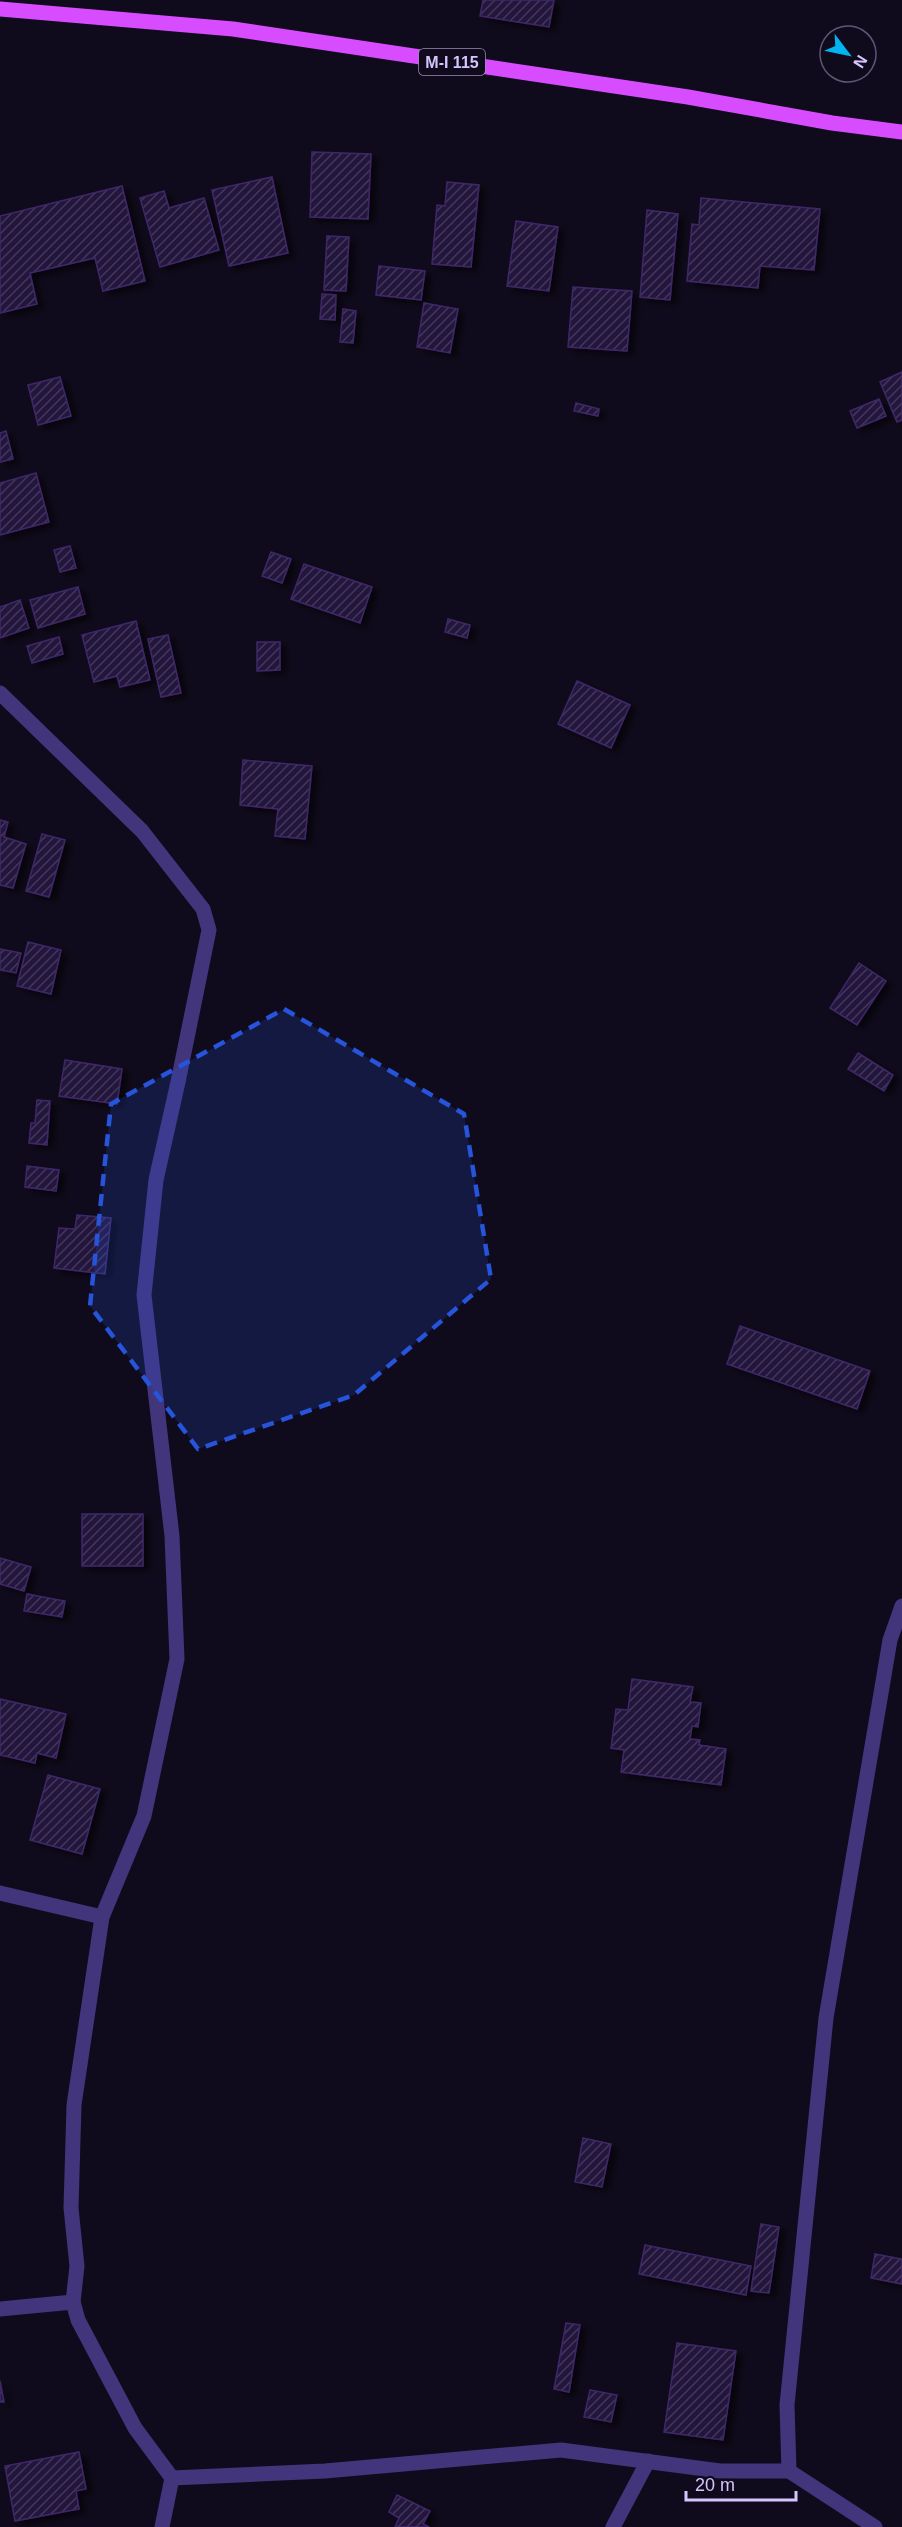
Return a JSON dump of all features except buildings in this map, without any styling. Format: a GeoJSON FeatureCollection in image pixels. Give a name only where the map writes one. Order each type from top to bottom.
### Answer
{"type":"FeatureCollection","features":[{"type":"Feature","properties":{"kind":"main road","name":"M-I 115"},"geometry":{"type":"LineString","coordinates":[[0,9],[233,29],[688,97],[832,123],[902,132]]}},
{"type":"Feature","properties":{"kind":"street"},"geometry":{"type":"LineString","coordinates":[[0,693],[142,831],[203,909],[208,930],[156,1180],[144,1295],[172,1536],[177,1659],[144,1816],[102,1917],[74,2105],[71,2208],[77,2266],[74,2302],[86,2337],[135,2428],[172,2478],[162,2527]]}},
{"type":"Feature","properties":{"kind":"street"},"geometry":{"type":"LineString","coordinates":[[789,2471],[787,2405],[826,2018],[890,1640],[902,1606]]}},
{"type":"Feature","properties":{"kind":"street"},"geometry":{"type":"LineString","coordinates":[[0,1893],[102,1917]]}},
{"type":"Feature","properties":{"kind":"street"},"geometry":{"type":"LineString","coordinates":[[0,2309],[74,2302]]}},
{"type":"Feature","properties":{"kind":"street"},"geometry":{"type":"LineString","coordinates":[[172,2478],[325,2470],[561,2450],[720,2471],[789,2471],[875,2527]]}},
{"type":"Feature","properties":{"kind":"street"},"geometry":{"type":"LineString","coordinates":[[613,2527],[648,2462]]}},
{"type":"Feature","properties":{"kind":"highlighted area"},"geometry":{"type":"Polygon","coordinates":[[[284,1009],[464,1114],[491,1279],[354,1395],[198,1449],[90,1306],[111,1104],[284,1009]]]}}]}
